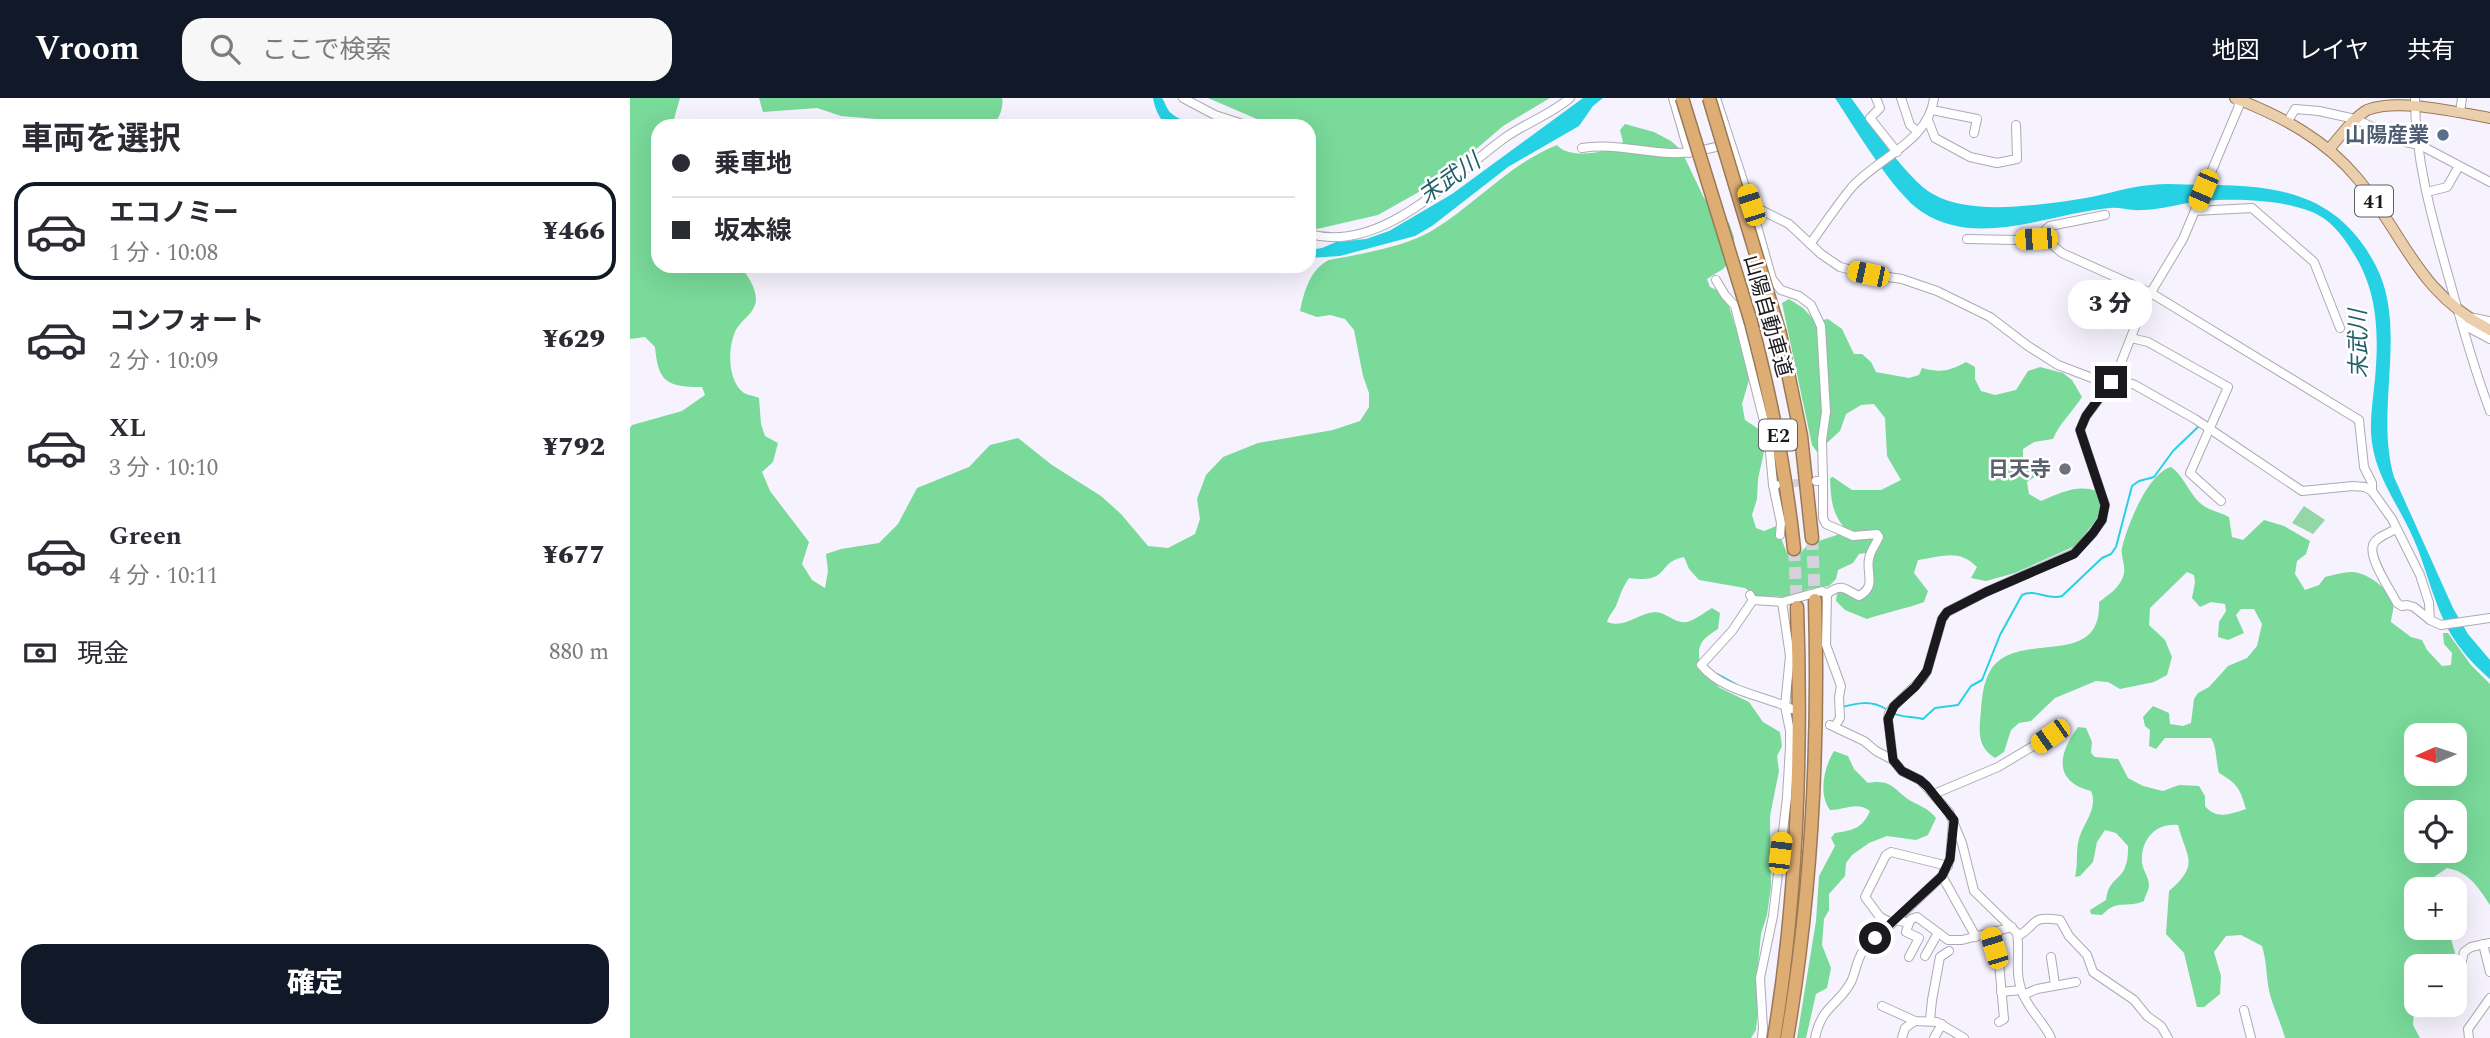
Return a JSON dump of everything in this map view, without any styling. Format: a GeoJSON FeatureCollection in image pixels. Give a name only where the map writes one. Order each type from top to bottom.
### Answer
{"type":"FeatureCollection","features":[{"type":"Feature","properties":{"kind":"highway","name":"山陽自動車道"},"geometry":{"type":"LineString","coordinates":[[1682,98],[1769,389],[1782,451],[1794,549]]}},
{"type":"Feature","properties":{"kind":"highway","name":"山陽自動車道"},"geometry":{"type":"LineString","coordinates":[[1709,98],[1780,334],[1801,436],[1812,538]]}},
{"type":"Feature","properties":{"kind":"highway"},"geometry":{"type":"LineString","coordinates":[[1787,1038],[1811,845],[1821,597]]}},
{"type":"Feature","properties":{"kind":"highway"},"geometry":{"type":"LineString","coordinates":[[1773,1038],[1792,907],[1798,805],[1797,607]]}},
{"type":"Feature","properties":{"kind":"main road","name":"41"},"geometry":{"type":"LineString","coordinates":[[2237,98],[2288,121],[2329,149],[2371,196],[2420,272],[2462,317],[2490,330]]}},
{"type":"Feature","properties":{"kind":"main road"},"geometry":{"type":"LineString","coordinates":[[2329,149],[2355,119],[2365,111],[2386,103],[2415,101],[2490,118]]}},
{"type":"Feature","properties":{"kind":"street"},"geometry":{"type":"LineString","coordinates":[[1183,98],[1227,119]]}},
{"type":"Feature","properties":{"kind":"street"},"geometry":{"type":"LineString","coordinates":[[1316,236],[1355,235],[1392,220],[1448,185],[1485,152],[1514,131],[1547,114],[1570,98]]}},
{"type":"Feature","properties":{"kind":"street"},"geometry":{"type":"LineString","coordinates":[[1673,98],[1689,153]]}},
{"type":"Feature","properties":{"kind":"street"},"geometry":{"type":"LineString","coordinates":[[1716,98],[1772,279],[1781,290],[1799,296],[1811,305],[1821,326],[1826,402],[1819,481],[1823,518],[1826,524],[1853,536],[1873,534],[1879,537],[1869,558],[1871,580],[1864,594],[1859,596],[1841,587],[1821,597]]}},
{"type":"Feature","properties":{"kind":"street"},"geometry":{"type":"LineString","coordinates":[[1876,98],[1880,108],[1870,118],[1896,153]]}},
{"type":"Feature","properties":{"kind":"street"},"geometry":{"type":"LineString","coordinates":[[1901,98],[1910,125],[1917,131]]}},
{"type":"Feature","properties":{"kind":"street"},"geometry":{"type":"LineString","coordinates":[[1811,244],[1851,188],[1896,153],[1928,120],[1933,110],[1934,98]]}},
{"type":"Feature","properties":{"kind":"street"},"geometry":{"type":"LineString","coordinates":[[1893,760],[1888,719],[1890,710],[1915,687],[1927,671],[1942,619],[1947,612],[2074,554],[2102,520],[2105,505],[2080,430],[2086,416],[2111,381],[2151,293],[2183,239],[2239,106],[2237,98]]}},
{"type":"Feature","properties":{"kind":"street"},"geometry":{"type":"LineString","coordinates":[[2460,113],[2462,98]]}},
{"type":"Feature","properties":{"kind":"street"},"geometry":{"type":"LineString","coordinates":[[2415,101],[2414,124],[2427,192],[2490,411]]}},
{"type":"Feature","properties":{"kind":"street"},"geometry":{"type":"LineString","coordinates":[[2288,121],[2295,109],[2355,119],[2405,142],[2417,144],[2490,182]]}},
{"type":"Feature","properties":{"kind":"street"},"geometry":{"type":"LineString","coordinates":[[1933,110],[1976,119],[1973,134]]}},
{"type":"Feature","properties":{"kind":"street"},"geometry":{"type":"LineString","coordinates":[[1928,120],[1938,141],[1970,157],[1997,163],[2017,159],[2016,125]]}},
{"type":"Feature","properties":{"kind":"street"},"geometry":{"type":"LineString","coordinates":[[1582,148],[1599,146],[1689,153],[1731,143]]}},
{"type":"Feature","properties":{"kind":"street"},"geometry":{"type":"LineString","coordinates":[[2427,192],[2446,187],[2459,166]]}},
{"type":"Feature","properties":{"kind":"street"},"geometry":{"type":"LineString","coordinates":[[1751,205],[1789,224],[1821,254],[1840,267],[1902,279],[1943,294],[1990,317],[2058,365],[2111,381],[2135,384],[2302,491],[2372,487]]}},
{"type":"Feature","properties":{"kind":"street"},"geometry":{"type":"LineString","coordinates":[[2196,209],[2252,208],[2314,262],[2340,328]]}},
{"type":"Feature","properties":{"kind":"street"},"geometry":{"type":"LineString","coordinates":[[2044,238],[2046,229],[2050,226],[2105,215]]}},
{"type":"Feature","properties":{"kind":"street"},"geometry":{"type":"LineString","coordinates":[[1967,239],[2044,238],[2062,253],[2151,293],[2359,420],[2364,467],[2372,487],[2420,575],[2429,603],[2430,620]]}},
{"type":"Feature","properties":{"kind":"street"},"geometry":{"type":"LineString","coordinates":[[1716,280],[1735,306],[1769,441],[1781,523],[1780,535]]}},
{"type":"Feature","properties":{"kind":"street"},"geometry":{"type":"LineString","coordinates":[[2462,317],[2490,321]]}},
{"type":"Feature","properties":{"kind":"street"},"geometry":{"type":"LineString","coordinates":[[2462,317],[2490,339]]}},
{"type":"Feature","properties":{"kind":"street"},"geometry":{"type":"LineString","coordinates":[[2132,338],[2148,342],[2228,387],[2190,473],[2221,501]]}},
{"type":"Feature","properties":{"kind":"street"},"geometry":{"type":"LineString","coordinates":[[2396,528],[2372,546],[2372,558],[2402,607],[2414,607],[2441,625],[2490,618]]}},
{"type":"Feature","properties":{"kind":"street"},"geometry":{"type":"LineString","coordinates":[[1787,704],[1742,692],[1710,674],[1703,662],[1732,631],[1751,598],[1782,601],[1822,591],[1826,645],[1841,686],[1840,718],[1833,726],[1864,741],[1893,760],[1902,771],[1920,780],[1954,820],[1974,891],[2018,936],[2016,961],[2022,993],[2051,1038]]}},
{"type":"Feature","properties":{"kind":"street"},"geometry":{"type":"LineString","coordinates":[[1762,1038],[1760,978],[1773,916],[1787,797],[1790,656],[1782,601]]}},
{"type":"Feature","properties":{"kind":"street"},"geometry":{"type":"LineString","coordinates":[[1934,794],[1998,767],[2050,736]]}},
{"type":"Feature","properties":{"kind":"street"},"geometry":{"type":"LineString","coordinates":[[1815,1038],[1818,1025],[1827,1009],[1851,982],[1858,958],[1942,876],[1948,866],[1954,820]]}},
{"type":"Feature","properties":{"kind":"street"},"geometry":{"type":"LineString","coordinates":[[1909,923],[1894,922],[1880,916],[1865,897],[1886,855],[1891,852],[1948,866]]}},
{"type":"Feature","properties":{"kind":"street"},"geometry":{"type":"LineString","coordinates":[[1942,876],[1976,937]]}},
{"type":"Feature","properties":{"kind":"street"},"geometry":{"type":"LineString","coordinates":[[1909,957],[1919,938],[1906,932],[1911,919],[1917,917],[1948,940],[1962,940],[2012,927]]}},
{"type":"Feature","properties":{"kind":"street"},"geometry":{"type":"LineString","coordinates":[[2018,936],[2032,923],[2042,919],[2060,920],[2069,936],[2087,955],[2093,972],[2134,1000],[2147,1016],[2161,1026],[2168,1038]]}},
{"type":"Feature","properties":{"kind":"street"},"geometry":{"type":"LineString","coordinates":[[1925,956],[1938,933]]}},
{"type":"Feature","properties":{"kind":"street"},"geometry":{"type":"LineString","coordinates":[[1990,933],[1998,962],[2004,1019],[1999,1022]]}},
{"type":"Feature","properties":{"kind":"street"},"geometry":{"type":"LineString","coordinates":[[2464,954],[2471,947],[2487,943],[2490,972]]}},
{"type":"Feature","properties":{"kind":"street"},"geometry":{"type":"LineString","coordinates":[[1930,1020],[1931,1000],[1940,957],[1949,951]]}},
{"type":"Feature","properties":{"kind":"street"},"geometry":{"type":"LineString","coordinates":[[2051,957],[2055,985]]}},
{"type":"Feature","properties":{"kind":"street"},"geometry":{"type":"LineString","coordinates":[[2001,992],[2022,993],[2076,982]]}},
{"type":"Feature","properties":{"kind":"street"},"geometry":{"type":"LineString","coordinates":[[2469,1038],[2468,1029],[2490,998]]}},
{"type":"Feature","properties":{"kind":"street"},"geometry":{"type":"LineString","coordinates":[[1882,1006],[1915,1021],[1930,1020],[1942,1024],[1964,1038]]}},
{"type":"Feature","properties":{"kind":"street"},"geometry":{"type":"LineString","coordinates":[[2244,1010],[2251,1038]]}},
{"type":"Feature","properties":{"kind":"street"},"geometry":{"type":"LineString","coordinates":[[1902,1038],[1905,1028],[1915,1021]]}},
{"type":"Feature","properties":{"kind":"street"},"geometry":{"type":"LineString","coordinates":[[1934,1038],[1942,1024]]}},
{"type":"Feature","properties":{"kind":"green space"},"geometry":{"type":"Polygon","coordinates":[[[630,98],[680,98],[674,119],[651,119],[651,273],[745,273],[751,282],[756,295],[755,305],[737,328],[730,364],[738,388],[759,398],[765,436],[778,443],[773,462],[762,472],[770,491],[809,542],[802,564],[812,580],[825,588],[828,571],[826,554],[879,543],[898,524],[917,488],[969,467],[990,445],[1018,438],[1052,465],[1101,496],[1121,514],[1148,546],[1168,548],[1195,534],[1200,519],[1197,499],[1206,475],[1223,457],[1258,443],[1333,430],[1360,421],[1369,407],[1369,393],[1354,330],[1345,319],[1330,315],[1317,317],[1300,311],[1306,289],[1322,264],[1422,236],[1449,220],[1508,173],[1540,153],[1557,145],[1563,150],[1580,154],[1608,149],[1623,142],[1620,130],[1625,124],[1654,132],[1681,150],[1704,198],[1729,223],[1734,237],[1735,256],[1723,269],[1707,279],[1710,287],[1727,300],[1744,355],[1749,380],[1742,404],[1745,420],[1763,432],[1765,447],[1752,515],[1756,528],[1764,531],[1776,526],[1787,553],[1801,552],[1809,544],[1837,535],[1843,526],[1834,509],[1830,478],[1833,477],[1852,490],[1881,490],[1901,480],[1887,456],[1885,418],[1874,404],[1861,405],[1846,414],[1840,431],[1817,452],[1812,445],[1782,303],[1789,299],[1803,308],[1815,321],[1828,319],[1842,329],[1854,354],[1862,354],[1871,362],[1876,372],[1909,378],[1919,375],[1922,368],[1945,370],[1966,362],[1975,367],[1975,379],[1981,391],[1995,395],[2016,390],[2028,371],[2040,367],[2063,373],[2072,380],[2082,397],[2053,439],[2034,442],[2023,449],[2023,460],[2041,468],[2039,474],[2027,482],[2029,494],[2041,501],[2069,490],[2090,489],[2097,491],[2102,507],[2099,517],[2075,546],[2015,573],[1986,581],[1971,578],[1977,567],[1963,557],[1949,555],[1918,560],[1914,573],[1928,591],[1924,602],[1867,619],[1845,610],[1836,601],[1837,593],[1843,589],[1857,598],[1865,597],[1871,586],[1872,576],[1866,553],[1859,554],[1853,563],[1838,570],[1836,579],[1829,586],[1786,597],[1756,596],[1745,588],[1699,580],[1689,569],[1684,557],[1670,563],[1651,578],[1629,578],[1607,622],[1620,624],[1655,612],[1687,622],[1712,608],[1720,613],[1718,629],[1700,646],[1701,671],[1720,688],[1749,702],[1763,722],[1780,732],[1782,746],[1777,756],[1779,771],[1770,816],[1771,886],[1761,934],[1756,986],[1756,1030],[1751,1038],[630,1038],[630,428],[632,425],[682,411],[705,395],[702,387],[681,386],[667,380],[659,368],[655,347],[645,337],[630,339],[630,98]]]}},
{"type":"Feature","properties":{"kind":"green space"},"geometry":{"type":"Polygon","coordinates":[[[759,98],[1002,98],[1002,109],[998,119],[877,119],[841,116],[817,108],[763,112],[759,98]]]}},
{"type":"Feature","properties":{"kind":"green space"},"geometry":{"type":"Polygon","coordinates":[[[1208,98],[1550,98],[1503,126],[1440,180],[1378,215],[1317,229],[1316,119],[1257,119],[1208,98]]]}},
{"type":"Feature","properties":{"kind":"green space"},"geometry":{"type":"Polygon","coordinates":[[[2171,467],[2202,505],[2229,517],[2232,537],[2243,540],[2264,520],[2284,526],[2310,541],[2306,554],[2297,561],[2295,574],[2305,590],[2319,585],[2325,577],[2342,573],[2358,573],[2371,579],[2383,588],[2391,600],[2391,622],[2411,637],[2422,640],[2427,650],[2442,666],[2451,665],[2452,653],[2444,644],[2443,633],[2448,633],[2471,665],[2490,684],[2490,905],[2477,886],[2455,870],[2447,868],[2434,877],[2404,877],[2404,940],[2451,940],[2455,953],[2404,954],[2404,1017],[2414,1017],[2413,1025],[2420,1038],[2285,1038],[2270,996],[2262,946],[2241,935],[2226,936],[2214,952],[2221,976],[2220,994],[2204,1007],[2197,1007],[2184,953],[2166,934],[2169,891],[2179,882],[2188,867],[2187,853],[2178,825],[2163,826],[2147,840],[2142,855],[2149,885],[2144,901],[2118,905],[2102,915],[2091,914],[2090,910],[2106,900],[2110,887],[2122,874],[2127,862],[2128,846],[2116,833],[2105,830],[2097,842],[2093,862],[2080,876],[2075,877],[2078,843],[2093,805],[2091,791],[2070,781],[2063,765],[2066,747],[2078,727],[2086,728],[2092,742],[2091,753],[2095,757],[2118,759],[2128,778],[2143,786],[2163,791],[2179,785],[2199,786],[2205,796],[2205,806],[2214,813],[2224,815],[2246,809],[2237,788],[2219,773],[2211,738],[2165,738],[2156,749],[2149,746],[2150,730],[2145,726],[2143,717],[2153,706],[2169,713],[2170,724],[2183,726],[2191,723],[2194,699],[2198,693],[2209,687],[2228,666],[2247,658],[2257,646],[2262,624],[2254,609],[2241,609],[2236,615],[2244,633],[2228,640],[2218,637],[2219,622],[2226,611],[2225,604],[2211,602],[2200,607],[2192,598],[2194,575],[2187,572],[2150,608],[2149,625],[2165,640],[2172,657],[2167,675],[2154,682],[2120,689],[2108,682],[2096,681],[2055,698],[2031,721],[2019,723],[2011,730],[2004,752],[1995,758],[1983,746],[1980,721],[1983,691],[1989,673],[2001,659],[2017,652],[2072,643],[2086,636],[2096,624],[2099,602],[2115,589],[2122,579],[2122,548],[2140,502],[2154,479],[2171,467]]]}},
{"type":"Feature","properties":{"kind":"green space"},"geometry":{"type":"Polygon","coordinates":[[[2304,506],[2325,520],[2313,534],[2292,523],[2304,506]]]}},
{"type":"Feature","properties":{"kind":"green space"},"geometry":{"type":"Polygon","coordinates":[[[1834,751],[1848,756],[1854,769],[1868,783],[1889,784],[1936,818],[1928,835],[1916,840],[1887,836],[1869,843],[1846,863],[1845,876],[1829,894],[1829,910],[1824,919],[1822,945],[1831,968],[1827,988],[1816,994],[1806,1038],[1797,1038],[1816,921],[1819,876],[1835,846],[1831,838],[1835,833],[1860,825],[1870,811],[1855,806],[1830,810],[1826,804],[1824,781],[1827,765],[1834,751]]]}},
{"type":"Feature","properties":{"kind":"water"},"geometry":{"type":"Polygon","coordinates":[[[1153,98],[1162,98],[1170,112],[1181,119],[1161,119],[1153,98]]]}},
{"type":"Feature","properties":{"kind":"water"},"geometry":{"type":"Polygon","coordinates":[[[1583,98],[1603,98],[1593,106],[1579,126],[1508,167],[1415,236],[1340,256],[1316,258],[1316,249],[1336,242],[1366,239],[1389,231],[1452,194],[1583,98]]]}},
{"type":"Feature","properties":{"kind":"water"},"geometry":{"type":"Polygon","coordinates":[[[1835,98],[1851,98],[1912,177],[1933,194],[1947,201],[1982,207],[2039,205],[2157,184],[2231,185],[2281,191],[2303,198],[2324,208],[2343,222],[2360,240],[2375,264],[2385,289],[2391,341],[2387,424],[2394,477],[2453,608],[2468,634],[2490,660],[2490,679],[2466,655],[2447,628],[2414,540],[2379,469],[2371,435],[2377,345],[2372,297],[2361,266],[2346,241],[2330,223],[2295,206],[2233,200],[2197,202],[2149,210],[2110,208],[2015,226],[1990,228],[1967,228],[1944,223],[1922,212],[1899,191],[1835,98]]]}},
{"type":"Feature","properties":{"kind":"waterway"},"geometry":{"type":"LineString","coordinates":[[1893,713],[1923,719],[1935,708],[1958,705],[1971,686],[1982,680],[2000,635],[2022,595],[2032,593],[2062,596],[2102,558],[2111,554],[2116,547],[2132,486],[2154,477],[2173,451],[2199,426]]}},
{"type":"Feature","properties":{"kind":"waterway"},"geometry":{"type":"LineString","coordinates":[[1717,674],[1737,685]]}},
{"type":"Feature","properties":{"kind":"waterway"},"geometry":{"type":"LineString","coordinates":[[1842,707],[1870,703],[1886,709]]}},
{"type":"Feature","properties":{"kind":"tunnel"},"geometry":{"type":"LineString","coordinates":[[1781,484],[1810,482]]}},
{"type":"Feature","properties":{"kind":"tunnel"},"geometry":{"type":"LineString","coordinates":[[1812,538],[1815,600]]}},
{"type":"Feature","properties":{"kind":"tunnel"},"geometry":{"type":"LineString","coordinates":[[1794,549],[1797,607]]}},
{"type":"Feature","properties":{"kind":"place","name":"山陽産業"},"geometry":{"type":"Point","coordinates":[2443,135]}},
{"type":"Feature","properties":{"kind":"place","name":"日天寺"},"geometry":{"type":"Point","coordinates":[2065,469]}},
{"type":"Feature","properties":{"kind":"route"},"geometry":{"type":"LineString","coordinates":[[1875,938],[1942,876],[1950,859],[1954,820],[1927,786],[1902,771],[1893,760],[1888,719],[1890,710],[1915,687],[1927,671],[1942,619],[1947,612],[2074,554],[2102,520],[2105,505],[2080,430],[2092,406],[2111,382]]}},
{"type":"Feature","properties":{"kind":"water label","name":"末武川"},"geometry":{"type":"Point","coordinates":[1449,178]}},
{"type":"Feature","properties":{"kind":"water label","name":"末武川"},"geometry":{"type":"Point","coordinates":[2358,344]}}]}
